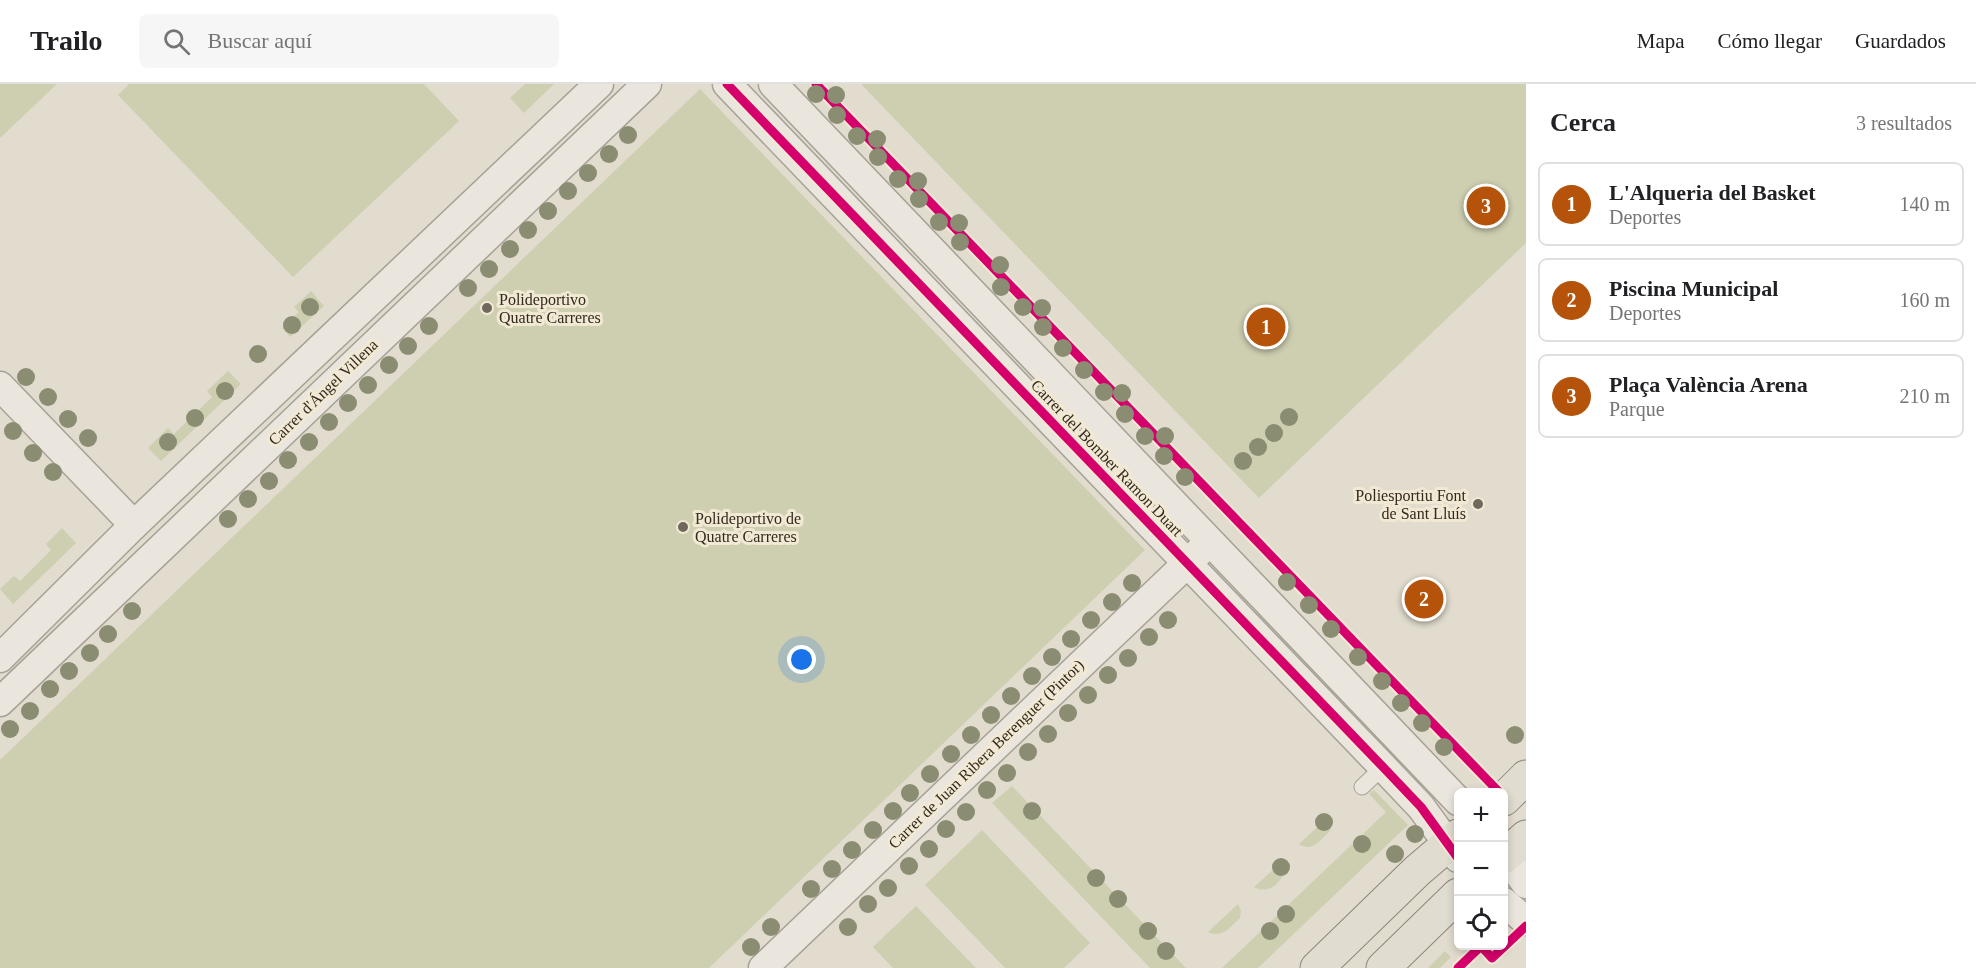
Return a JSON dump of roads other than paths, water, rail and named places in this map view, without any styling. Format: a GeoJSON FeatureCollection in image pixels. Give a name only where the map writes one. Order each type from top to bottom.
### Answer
{"type":"FeatureCollection","features":[{"type":"Feature","properties":{"kind":"main road"},"geometry":{"type":"LineString","coordinates":[[1508,794],[1526,777]]}},
{"type":"Feature","properties":{"kind":"main road"},"geometry":{"type":"LineString","coordinates":[[1317,968],[1417,871],[1454,847]]}},
{"type":"Feature","properties":{"kind":"main road"},"geometry":{"type":"LineString","coordinates":[[1383,968],[1457,896]]}},
{"type":"Feature","properties":{"kind":"street","name":"Carrer d'Ángel Villena"},"geometry":{"type":"LineString","coordinates":[[0,657],[134,525],[599,84]]}},
{"type":"Feature","properties":{"kind":"street","name":"Carrer d'Ángel Villena"},"geometry":{"type":"LineString","coordinates":[[0,702],[647,84]]}},
{"type":"Feature","properties":{"kind":"street","name":"Carrer del Bomber Ramon Duart"},"geometry":{"type":"LineString","coordinates":[[727,84],[1383,767],[1454,845]]}},
{"type":"Feature","properties":{"kind":"street","name":"Carrer del Bomber Ramon Duart"},"geometry":{"type":"LineString","coordinates":[[773,84],[1454,797]]}},
{"type":"Feature","properties":{"kind":"street"},"geometry":{"type":"LineString","coordinates":[[0,386],[134,525]]}},
{"type":"Feature","properties":{"kind":"street","name":"Carrer de Juan Ribera Berenguer (Pintor)"},"geometry":{"type":"LineString","coordinates":[[763,968],[1211,542]]}},
{"type":"Feature","properties":{"kind":"street"},"geometry":{"type":"LineString","coordinates":[[1509,851],[1526,884]]}},
{"type":"Feature","properties":{"kind":"street"},"geometry":{"type":"LineString","coordinates":[[1508,906],[1526,921]]}},
{"type":"Feature","properties":{"kind":"lane"},"geometry":{"type":"LineString","coordinates":[[1362,787],[1383,767]]}},
{"type":"Feature","properties":{"kind":"place","name":"Plaça València Arena"},"geometry":{"type":"Point","coordinates":[1486,206]}},
{"type":"Feature","properties":{"kind":"place","name":"Polideportivo Quatre Carreres"},"geometry":{"type":"Point","coordinates":[487,308]}},
{"type":"Feature","properties":{"kind":"place","name":"L'Alqueria del Basket"},"geometry":{"type":"Point","coordinates":[1266,327]}},
{"type":"Feature","properties":{"kind":"place","name":"Poliesportiu Font de Sant Lluís"},"geometry":{"type":"Point","coordinates":[1478,504]}},
{"type":"Feature","properties":{"kind":"place","name":"Polideportivo de Quatre Carreres"},"geometry":{"type":"Point","coordinates":[683,527]}},
{"type":"Feature","properties":{"kind":"place","name":"Piscina Municipal"},"geometry":{"type":"Point","coordinates":[1424,599]}}]}
